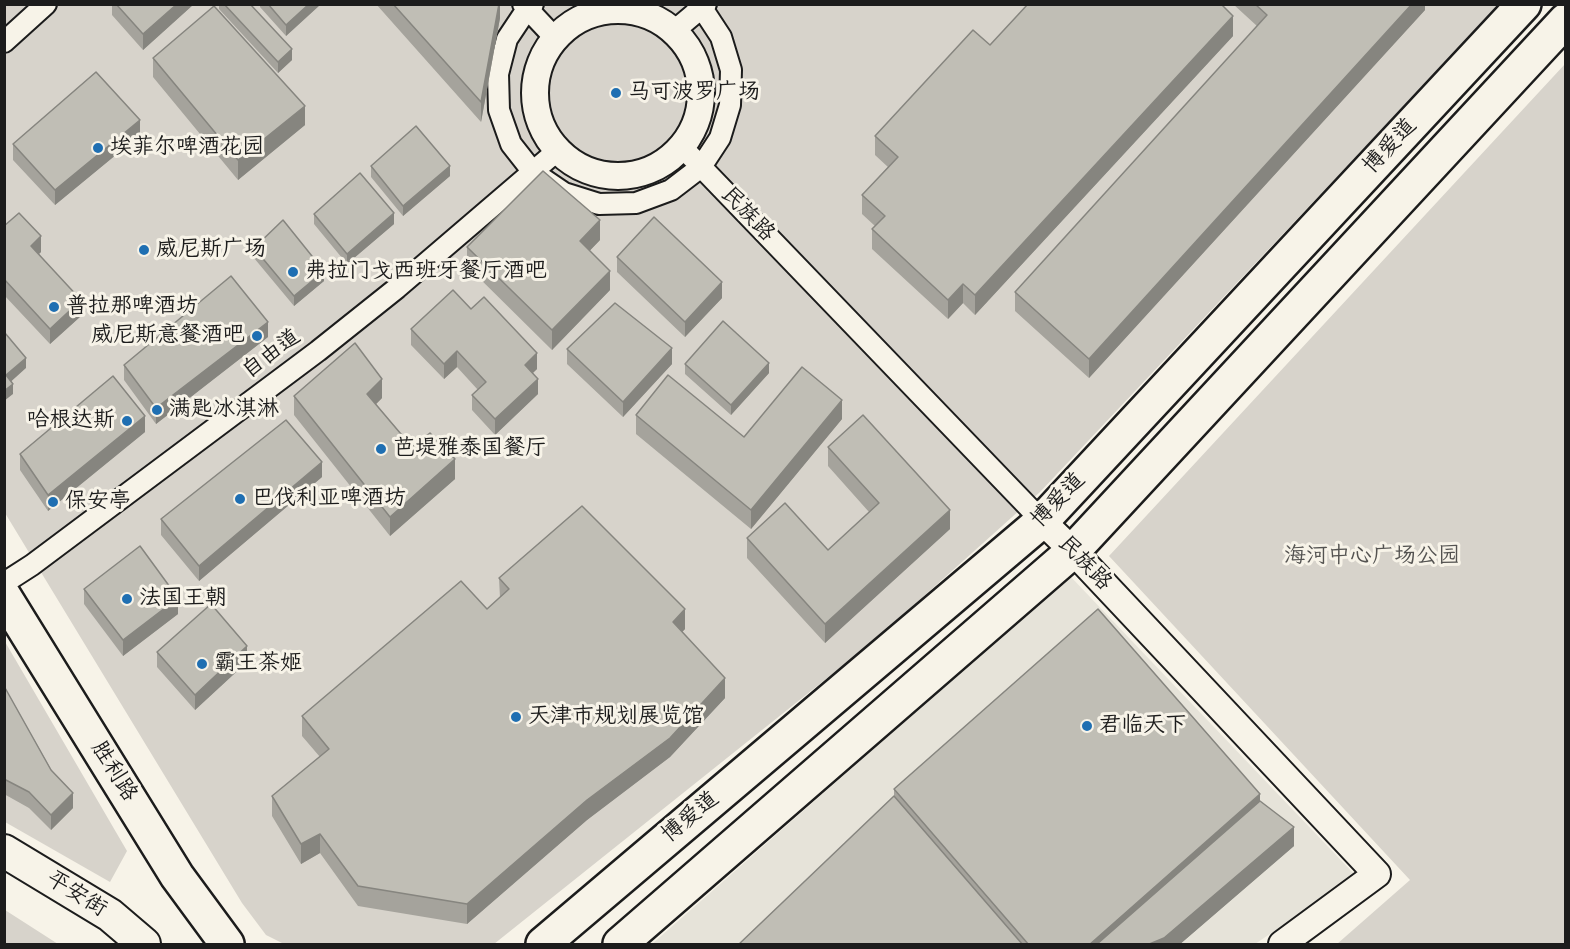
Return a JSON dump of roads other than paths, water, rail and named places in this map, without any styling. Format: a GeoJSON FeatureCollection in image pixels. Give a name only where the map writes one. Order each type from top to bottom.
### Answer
{"type":"FeatureCollection","features":[{"type":"Feature","properties":{"kind":"main road","name":"博爱道"},"geometry":{"type":"LineString","coordinates":[[543,945],[1042,521],[1524,4]]}},
{"type":"Feature","properties":{"kind":"main road","name":"博爱道"},"geometry":{"type":"LineString","coordinates":[[620,945],[1073,551],[1566,20]]}},
{"type":"Feature","properties":{"kind":"main road","name":"胜利路"},"geometry":{"type":"LineString","coordinates":[[4,596],[177,876],[227,945]]}},
{"type":"Feature","properties":{"kind":"street"},"geometry":{"type":"LineString","coordinates":[[4,42],[46,4]]}},
{"type":"Feature","properties":{"kind":"street"},"geometry":{"type":"LineString","coordinates":[[555,38],[528,6],[507,39],[498,74],[499,110],[511,144],[533,172],[564,194],[599,204],[636,203],[671,190],[701,167],[720,138],[730,105],[730,70],[721,38],[701,6],[674,31]]}},
{"type":"Feature","properties":{"kind":"street"},"geometry":{"type":"LineString","coordinates":[[626,10],[652,16],[674,31],[693,58],[699,75],[701,100],[695,125],[682,147],[660,165],[634,175],[606,176],[580,168],[557,151],[543,131],[535,108],[537,75],[542,59],[555,38],[575,21],[600,11],[626,10]]}},
{"type":"Feature","properties":{"kind":"street","name":"民族路"},"geometry":{"type":"LineString","coordinates":[[682,147],[1073,551],[1377,874],[1282,945]]}},
{"type":"Feature","properties":{"kind":"street","name":"自由道"},"geometry":{"type":"LineString","coordinates":[[4,583],[32,566],[318,351],[397,288],[557,151]]}},
{"type":"Feature","properties":{"kind":"street","name":"平安街"},"geometry":{"type":"LineString","coordinates":[[4,851],[110,915],[144,945]]}},
{"type":"Feature","properties":{"kind":"place","name":"马可波罗广场"},"geometry":{"type":"Point","coordinates":[616,93]}},
{"type":"Feature","properties":{"kind":"place","name":"埃菲尔啤酒花园"},"geometry":{"type":"Point","coordinates":[98,148]}},
{"type":"Feature","properties":{"kind":"place","name":"威尼斯广场"},"geometry":{"type":"Point","coordinates":[144,250]}},
{"type":"Feature","properties":{"kind":"place","name":"弗拉门戈西班牙餐厅酒吧"},"geometry":{"type":"Point","coordinates":[293,272]}},
{"type":"Feature","properties":{"kind":"place","name":"普拉那啤酒坊"},"geometry":{"type":"Point","coordinates":[54,307]}},
{"type":"Feature","properties":{"kind":"place","name":"威尼斯意餐酒吧"},"geometry":{"type":"Point","coordinates":[257,336]}},
{"type":"Feature","properties":{"kind":"place","name":"满匙冰淇淋"},"geometry":{"type":"Point","coordinates":[157,410]}},
{"type":"Feature","properties":{"kind":"place","name":"哈根达斯"},"geometry":{"type":"Point","coordinates":[127,421]}},
{"type":"Feature","properties":{"kind":"place","name":"芭堤雅泰国餐厅"},"geometry":{"type":"Point","coordinates":[381,449]}},
{"type":"Feature","properties":{"kind":"place","name":"巴伐利亚啤酒坊"},"geometry":{"type":"Point","coordinates":[240,499]}},
{"type":"Feature","properties":{"kind":"place","name":"保安亭"},"geometry":{"type":"Point","coordinates":[53,502]}},
{"type":"Feature","properties":{"kind":"place","name":"法国王朝"},"geometry":{"type":"Point","coordinates":[127,599]}},
{"type":"Feature","properties":{"kind":"place","name":"霸王茶姬"},"geometry":{"type":"Point","coordinates":[202,664]}},
{"type":"Feature","properties":{"kind":"place","name":"天津市规划展览馆"},"geometry":{"type":"Point","coordinates":[516,717]}},
{"type":"Feature","properties":{"kind":"place","name":"君临天下"},"geometry":{"type":"Point","coordinates":[1087,726]}},
{"type":"Feature","properties":{"kind":"park label","name":"海河中心广场公园"},"geometry":{"type":"Point","coordinates":[1372,557]}}]}
